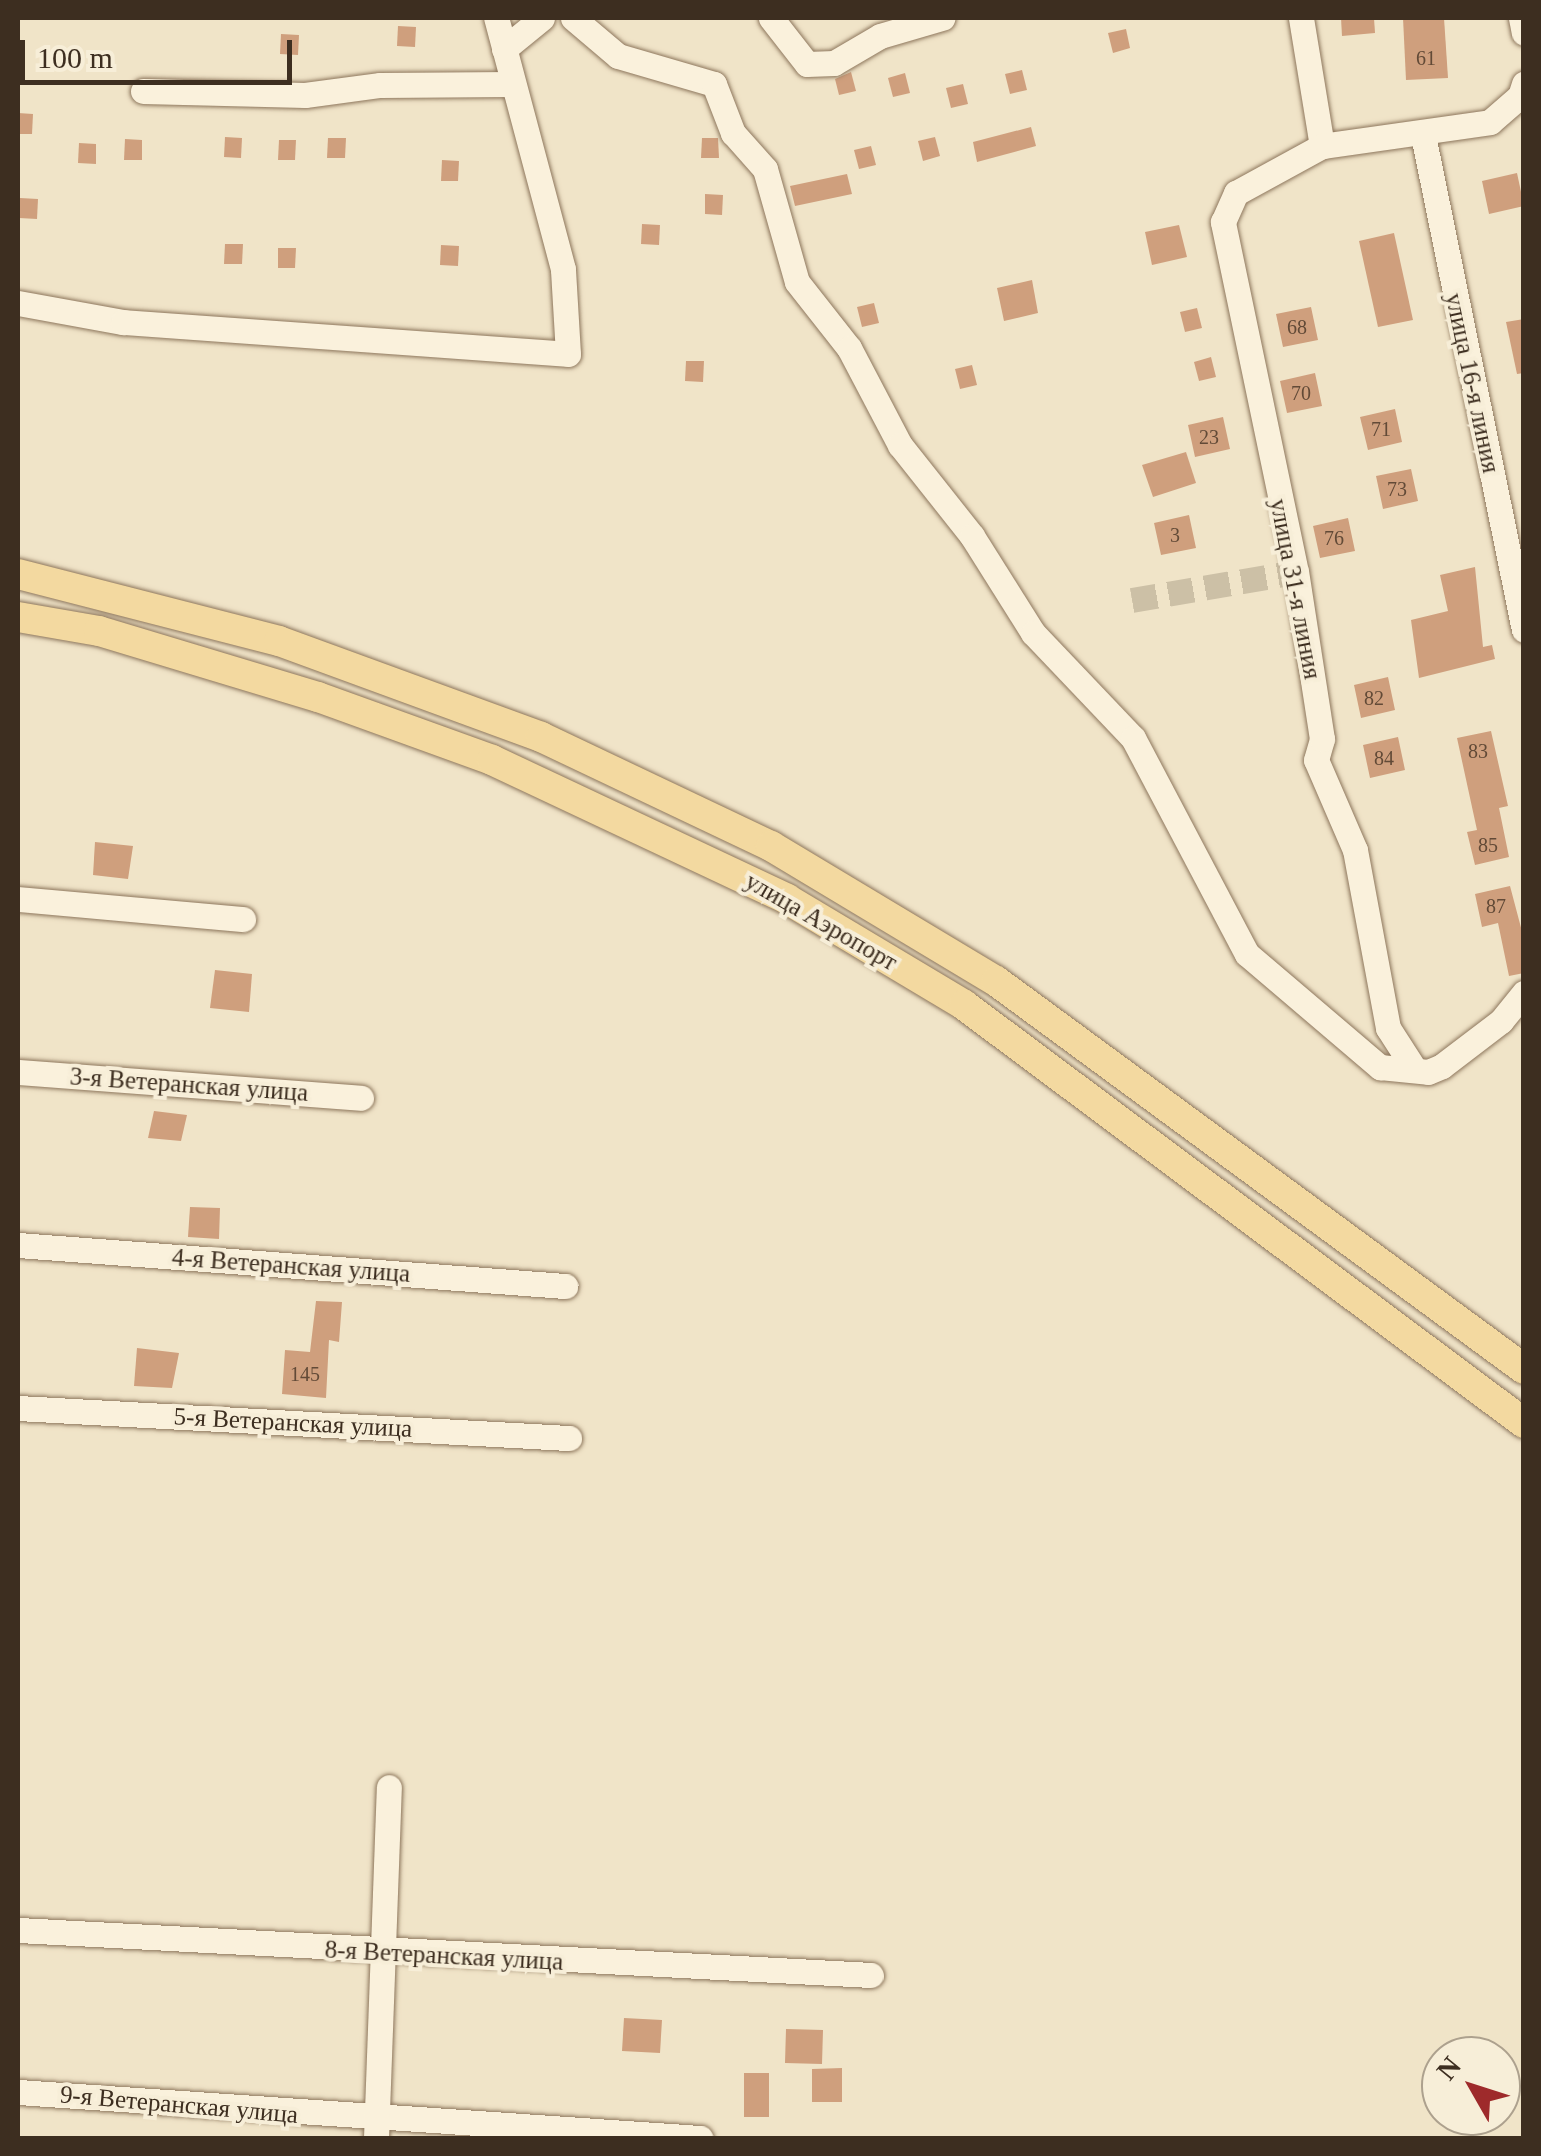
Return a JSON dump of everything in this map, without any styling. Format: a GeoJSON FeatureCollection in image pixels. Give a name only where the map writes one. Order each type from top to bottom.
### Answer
{"type":"FeatureCollection","features":[{"type":"Feature","properties":{"kind":"main road","name":"улица Аэропорт"},"geometry":{"type":"LineString","coordinates":[[18,574],[280,640],[541,737],[771,846],[996,981],[1524,1369]]}},
{"type":"Feature","properties":{"kind":"main road","name":"улица Аэропорт"},"geometry":{"type":"LineString","coordinates":[[18,617],[99,632],[318,697],[492,760],[788,899],[964,1004],[1524,1422]]}},
{"type":"Feature","properties":{"kind":"street"},"geometry":{"type":"LineString","coordinates":[[18,303],[105,320],[296,338],[568,354],[563,269],[496,18]]}},
{"type":"Feature","properties":{"kind":"street"},"geometry":{"type":"LineString","coordinates":[[504,49],[542,18]]}},
{"type":"Feature","properties":{"kind":"street"},"geometry":{"type":"LineString","coordinates":[[573,18],[618,56],[714,84],[733,133],[765,169],[796,282],[849,348],[900,445],[972,536],[1033,632],[1134,738],[1247,954],[1380,1067],[1428,1072],[1467,1050],[1524,993]]}},
{"type":"Feature","properties":{"kind":"street"},"geometry":{"type":"LineString","coordinates":[[770,18],[807,64],[834,63],[880,36],[942,18]]}},
{"type":"Feature","properties":{"kind":"street"},"geometry":{"type":"LineString","coordinates":[[1301,18],[1322,146],[1423,135],[1490,122],[1520,96],[1524,84]]}},
{"type":"Feature","properties":{"kind":"street"},"geometry":{"type":"LineString","coordinates":[[1521,18],[1524,33]]}},
{"type":"Feature","properties":{"kind":"street"},"geometry":{"type":"LineString","coordinates":[[143,91],[305,94],[380,84],[511,84]]}},
{"type":"Feature","properties":{"kind":"street","name":"улица 16-я линия"},"geometry":{"type":"LineString","coordinates":[[1423,135],[1524,630]]}},
{"type":"Feature","properties":{"kind":"street","name":"улица 31-я линия"},"geometry":{"type":"LineString","coordinates":[[1322,146],[1236,194],[1222,222],[1296,572],[1322,739],[1316,760],[1351,835],[1388,1028],[1414,1070]]}},
{"type":"Feature","properties":{"kind":"street"},"geometry":{"type":"LineString","coordinates":[[18,899],[244,919]]}},
{"type":"Feature","properties":{"kind":"street","name":"3-я Ветеранская улица"},"geometry":{"type":"LineString","coordinates":[[18,1072],[361,1098]]}},
{"type":"Feature","properties":{"kind":"street","name":"4-я Ветеранская улица"},"geometry":{"type":"LineString","coordinates":[[18,1245],[565,1286]]}},
{"type":"Feature","properties":{"kind":"street","name":"5-я Ветеранская улица"},"geometry":{"type":"LineString","coordinates":[[18,1408],[569,1438]]}},
{"type":"Feature","properties":{"kind":"street"},"geometry":{"type":"LineString","coordinates":[[376,2130],[389,1787]]}},
{"type":"Feature","properties":{"kind":"street","name":"8-я Ветеранская улица"},"geometry":{"type":"LineString","coordinates":[[18,1930],[380,1954],[871,1975]]}},
{"type":"Feature","properties":{"kind":"street","name":"9-я Ветеранская улица"},"geometry":{"type":"LineString","coordinates":[[18,2092],[376,2130],[700,2138]]}},
{"type":"Feature","properties":{"kind":"building"},"geometry":{"type":"Polygon","coordinates":[[[1341,18],[1374,18],[1375,33],[1342,36],[1341,18]]]}},
{"type":"Feature","properties":{"kind":"building"},"geometry":{"type":"Polygon","coordinates":[[[1403,18],[1444,18],[1448,78],[1406,80],[1403,18]]]}},
{"type":"Feature","properties":{"kind":"building"},"geometry":{"type":"Polygon","coordinates":[[[398,26],[416,27],[415,47],[397,46],[398,26]]]}},
{"type":"Feature","properties":{"kind":"building"},"geometry":{"type":"Polygon","coordinates":[[[1126,29],[1130,48],[1113,53],[1108,33],[1126,29]]]}},
{"type":"Feature","properties":{"kind":"building"},"geometry":{"type":"Polygon","coordinates":[[[281,34],[299,35],[298,55],[280,54],[281,34]]]}},
{"type":"Feature","properties":{"kind":"building"},"geometry":{"type":"Polygon","coordinates":[[[1022,70],[1027,90],[1010,94],[1005,74],[1022,70]]]}},
{"type":"Feature","properties":{"kind":"building"},"geometry":{"type":"Polygon","coordinates":[[[851,72],[856,91],[839,95],[835,79],[851,72]]]}},
{"type":"Feature","properties":{"kind":"building"},"geometry":{"type":"Polygon","coordinates":[[[905,73],[910,93],[893,97],[888,78],[905,73]]]}},
{"type":"Feature","properties":{"kind":"building"},"geometry":{"type":"Polygon","coordinates":[[[963,84],[968,104],[951,108],[946,88],[963,84]]]}},
{"type":"Feature","properties":{"kind":"building"},"geometry":{"type":"Polygon","coordinates":[[[18,113],[33,114],[32,134],[18,134],[18,113]]]}},
{"type":"Feature","properties":{"kind":"building"},"geometry":{"type":"Polygon","coordinates":[[[1031,127],[1036,146],[977,162],[973,142],[1031,127]]]}},
{"type":"Feature","properties":{"kind":"building"},"geometry":{"type":"Polygon","coordinates":[[[225,137],[242,138],[241,158],[224,157],[225,137]]]}},
{"type":"Feature","properties":{"kind":"building"},"geometry":{"type":"Polygon","coordinates":[[[935,137],[940,156],[923,161],[918,141],[935,137]]]}},
{"type":"Feature","properties":{"kind":"building"},"geometry":{"type":"Polygon","coordinates":[[[328,138],[346,138],[345,158],[327,158],[328,138]]]}},
{"type":"Feature","properties":{"kind":"building"},"geometry":{"type":"Polygon","coordinates":[[[702,138],[718,138],[719,158],[701,158],[702,138]]]}},
{"type":"Feature","properties":{"kind":"building"},"geometry":{"type":"Polygon","coordinates":[[[125,139],[142,140],[142,160],[124,160],[125,139]]]}},
{"type":"Feature","properties":{"kind":"building"},"geometry":{"type":"Polygon","coordinates":[[[279,140],[296,140],[295,160],[278,160],[279,140]]]}},
{"type":"Feature","properties":{"kind":"building"},"geometry":{"type":"Polygon","coordinates":[[[79,143],[96,144],[96,164],[78,163],[79,143]]]}},
{"type":"Feature","properties":{"kind":"building"},"geometry":{"type":"Polygon","coordinates":[[[871,146],[876,165],[859,169],[854,150],[871,146]]]}},
{"type":"Feature","properties":{"kind":"building"},"geometry":{"type":"Polygon","coordinates":[[[442,160],[459,161],[458,181],[441,181],[442,160]]]}},
{"type":"Feature","properties":{"kind":"building"},"geometry":{"type":"Polygon","coordinates":[[[1517,173],[1524,206],[1489,214],[1482,181],[1517,173]]]}},
{"type":"Feature","properties":{"kind":"building"},"geometry":{"type":"Polygon","coordinates":[[[847,174],[852,194],[795,206],[790,186],[847,174]]]}},
{"type":"Feature","properties":{"kind":"building"},"geometry":{"type":"Polygon","coordinates":[[[705,194],[723,195],[722,215],[705,214],[705,194]]]}},
{"type":"Feature","properties":{"kind":"building"},"geometry":{"type":"Polygon","coordinates":[[[20,198],[38,199],[37,219],[19,218],[20,198]]]}},
{"type":"Feature","properties":{"kind":"building"},"geometry":{"type":"Polygon","coordinates":[[[642,224],[660,225],[659,245],[641,244],[642,224]]]}},
{"type":"Feature","properties":{"kind":"building"},"geometry":{"type":"Polygon","coordinates":[[[1179,225],[1187,257],[1152,265],[1145,232],[1179,225]]]}},
{"type":"Feature","properties":{"kind":"building"},"geometry":{"type":"Polygon","coordinates":[[[1394,233],[1413,320],[1378,327],[1359,241],[1394,233]]]}},
{"type":"Feature","properties":{"kind":"building"},"geometry":{"type":"Polygon","coordinates":[[[225,244],[243,244],[242,264],[224,264],[225,244]]]}},
{"type":"Feature","properties":{"kind":"building"},"geometry":{"type":"Polygon","coordinates":[[[441,245],[459,246],[458,266],[440,265],[441,245]]]}},
{"type":"Feature","properties":{"kind":"building"},"geometry":{"type":"Polygon","coordinates":[[[278,248],[296,248],[295,268],[278,268],[278,248]]]}},
{"type":"Feature","properties":{"kind":"building"},"geometry":{"type":"Polygon","coordinates":[[[1032,280],[1038,313],[1004,321],[997,288],[1032,280]]]}},
{"type":"Feature","properties":{"kind":"building"},"geometry":{"type":"Polygon","coordinates":[[[874,303],[879,323],[862,327],[857,307],[874,303]]]}},
{"type":"Feature","properties":{"kind":"building"},"geometry":{"type":"Polygon","coordinates":[[[1311,307],[1318,340],[1283,347],[1276,314],[1311,307]]]}},
{"type":"Feature","properties":{"kind":"building"},"geometry":{"type":"Polygon","coordinates":[[[1197,308],[1202,328],[1185,332],[1180,312],[1197,308]]]}},
{"type":"Feature","properties":{"kind":"building"},"geometry":{"type":"Polygon","coordinates":[[[1524,319],[1524,373],[1517,374],[1506,322],[1524,319]]]}},
{"type":"Feature","properties":{"kind":"building"},"geometry":{"type":"Polygon","coordinates":[[[1211,357],[1216,377],[1199,381],[1194,362],[1211,357]]]}},
{"type":"Feature","properties":{"kind":"building"},"geometry":{"type":"Polygon","coordinates":[[[686,361],[704,361],[703,382],[685,381],[686,361]]]}},
{"type":"Feature","properties":{"kind":"building"},"geometry":{"type":"Polygon","coordinates":[[[972,365],[977,385],[960,389],[955,369],[972,365]]]}},
{"type":"Feature","properties":{"kind":"building"},"geometry":{"type":"Polygon","coordinates":[[[1315,373],[1322,406],[1287,413],[1280,381],[1315,373]]]}},
{"type":"Feature","properties":{"kind":"building"},"geometry":{"type":"Polygon","coordinates":[[[1395,409],[1402,442],[1368,450],[1360,417],[1395,409]]]}},
{"type":"Feature","properties":{"kind":"building"},"geometry":{"type":"Polygon","coordinates":[[[1223,417],[1230,449],[1195,457],[1188,425],[1223,417]]]}},
{"type":"Feature","properties":{"kind":"building"},"geometry":{"type":"Polygon","coordinates":[[[1186,452],[1196,483],[1153,497],[1142,465],[1186,452]]]}},
{"type":"Feature","properties":{"kind":"building"},"geometry":{"type":"Polygon","coordinates":[[[1411,469],[1418,501],[1383,509],[1376,476],[1411,469]]]}},
{"type":"Feature","properties":{"kind":"building"},"geometry":{"type":"Polygon","coordinates":[[[1189,515],[1196,548],[1161,555],[1154,523],[1189,515]]]}},
{"type":"Feature","properties":{"kind":"building"},"geometry":{"type":"Polygon","coordinates":[[[1348,518],[1355,551],[1320,558],[1313,526],[1348,518]]]}},
{"type":"Feature","properties":{"kind":"building"},"geometry":{"type":"Polygon","coordinates":[[[1475,567],[1483,647],[1492,645],[1495,659],[1419,678],[1411,620],[1448,611],[1440,575],[1475,567]]]}},
{"type":"Feature","properties":{"kind":"building"},"geometry":{"type":"Polygon","coordinates":[[[1388,677],[1395,710],[1361,718],[1354,685],[1388,677]]]}},
{"type":"Feature","properties":{"kind":"building"},"geometry":{"type":"Polygon","coordinates":[[[1491,731],[1508,806],[1499,808],[1509,857],[1475,865],[1467,832],[1477,830],[1457,738],[1491,731]]]}},
{"type":"Feature","properties":{"kind":"building"},"geometry":{"type":"Polygon","coordinates":[[[1398,737],[1405,770],[1370,778],[1363,745],[1398,737]]]}},
{"type":"Feature","properties":{"kind":"building"},"geometry":{"type":"Polygon","coordinates":[[[95,842],[133,846],[128,879],[93,875],[95,842]]]}},
{"type":"Feature","properties":{"kind":"building"},"geometry":{"type":"Polygon","coordinates":[[[1510,886],[1524,939],[1524,973],[1509,976],[1498,923],[1482,927],[1475,894],[1510,886]]]}},
{"type":"Feature","properties":{"kind":"building"},"geometry":{"type":"Polygon","coordinates":[[[215,970],[252,974],[249,1012],[210,1008],[215,970]]]}},
{"type":"Feature","properties":{"kind":"building"},"geometry":{"type":"Polygon","coordinates":[[[154,1111],[187,1115],[181,1141],[148,1138],[154,1111]]]}},
{"type":"Feature","properties":{"kind":"building"},"geometry":{"type":"Polygon","coordinates":[[[190,1207],[220,1208],[219,1239],[188,1237],[190,1207]]]}},
{"type":"Feature","properties":{"kind":"building"},"geometry":{"type":"Polygon","coordinates":[[[316,1301],[342,1302],[339,1342],[329,1340],[326,1398],[282,1394],[285,1350],[310,1352],[316,1301]]]}},
{"type":"Feature","properties":{"kind":"building"},"geometry":{"type":"Polygon","coordinates":[[[137,1348],[179,1353],[172,1388],[134,1386],[137,1348]]]}},
{"type":"Feature","properties":{"kind":"building"},"geometry":{"type":"Polygon","coordinates":[[[624,2018],[662,2020],[660,2053],[622,2051],[624,2018]]]}},
{"type":"Feature","properties":{"kind":"building"},"geometry":{"type":"Polygon","coordinates":[[[786,2029],[823,2030],[822,2064],[785,2063],[786,2029]]]}},
{"type":"Feature","properties":{"kind":"building"},"geometry":{"type":"Polygon","coordinates":[[[842,2068],[842,2102],[812,2102],[812,2069],[842,2068]]]}},
{"type":"Feature","properties":{"kind":"building"},"geometry":{"type":"Polygon","coordinates":[[[744,2073],[769,2073],[769,2117],[744,2117],[744,2073]]]}},
{"type":"Feature","properties":{"kind":"tunnel"},"geometry":{"type":"LineString","coordinates":[[1132,600],[1296,572]]}}]}
